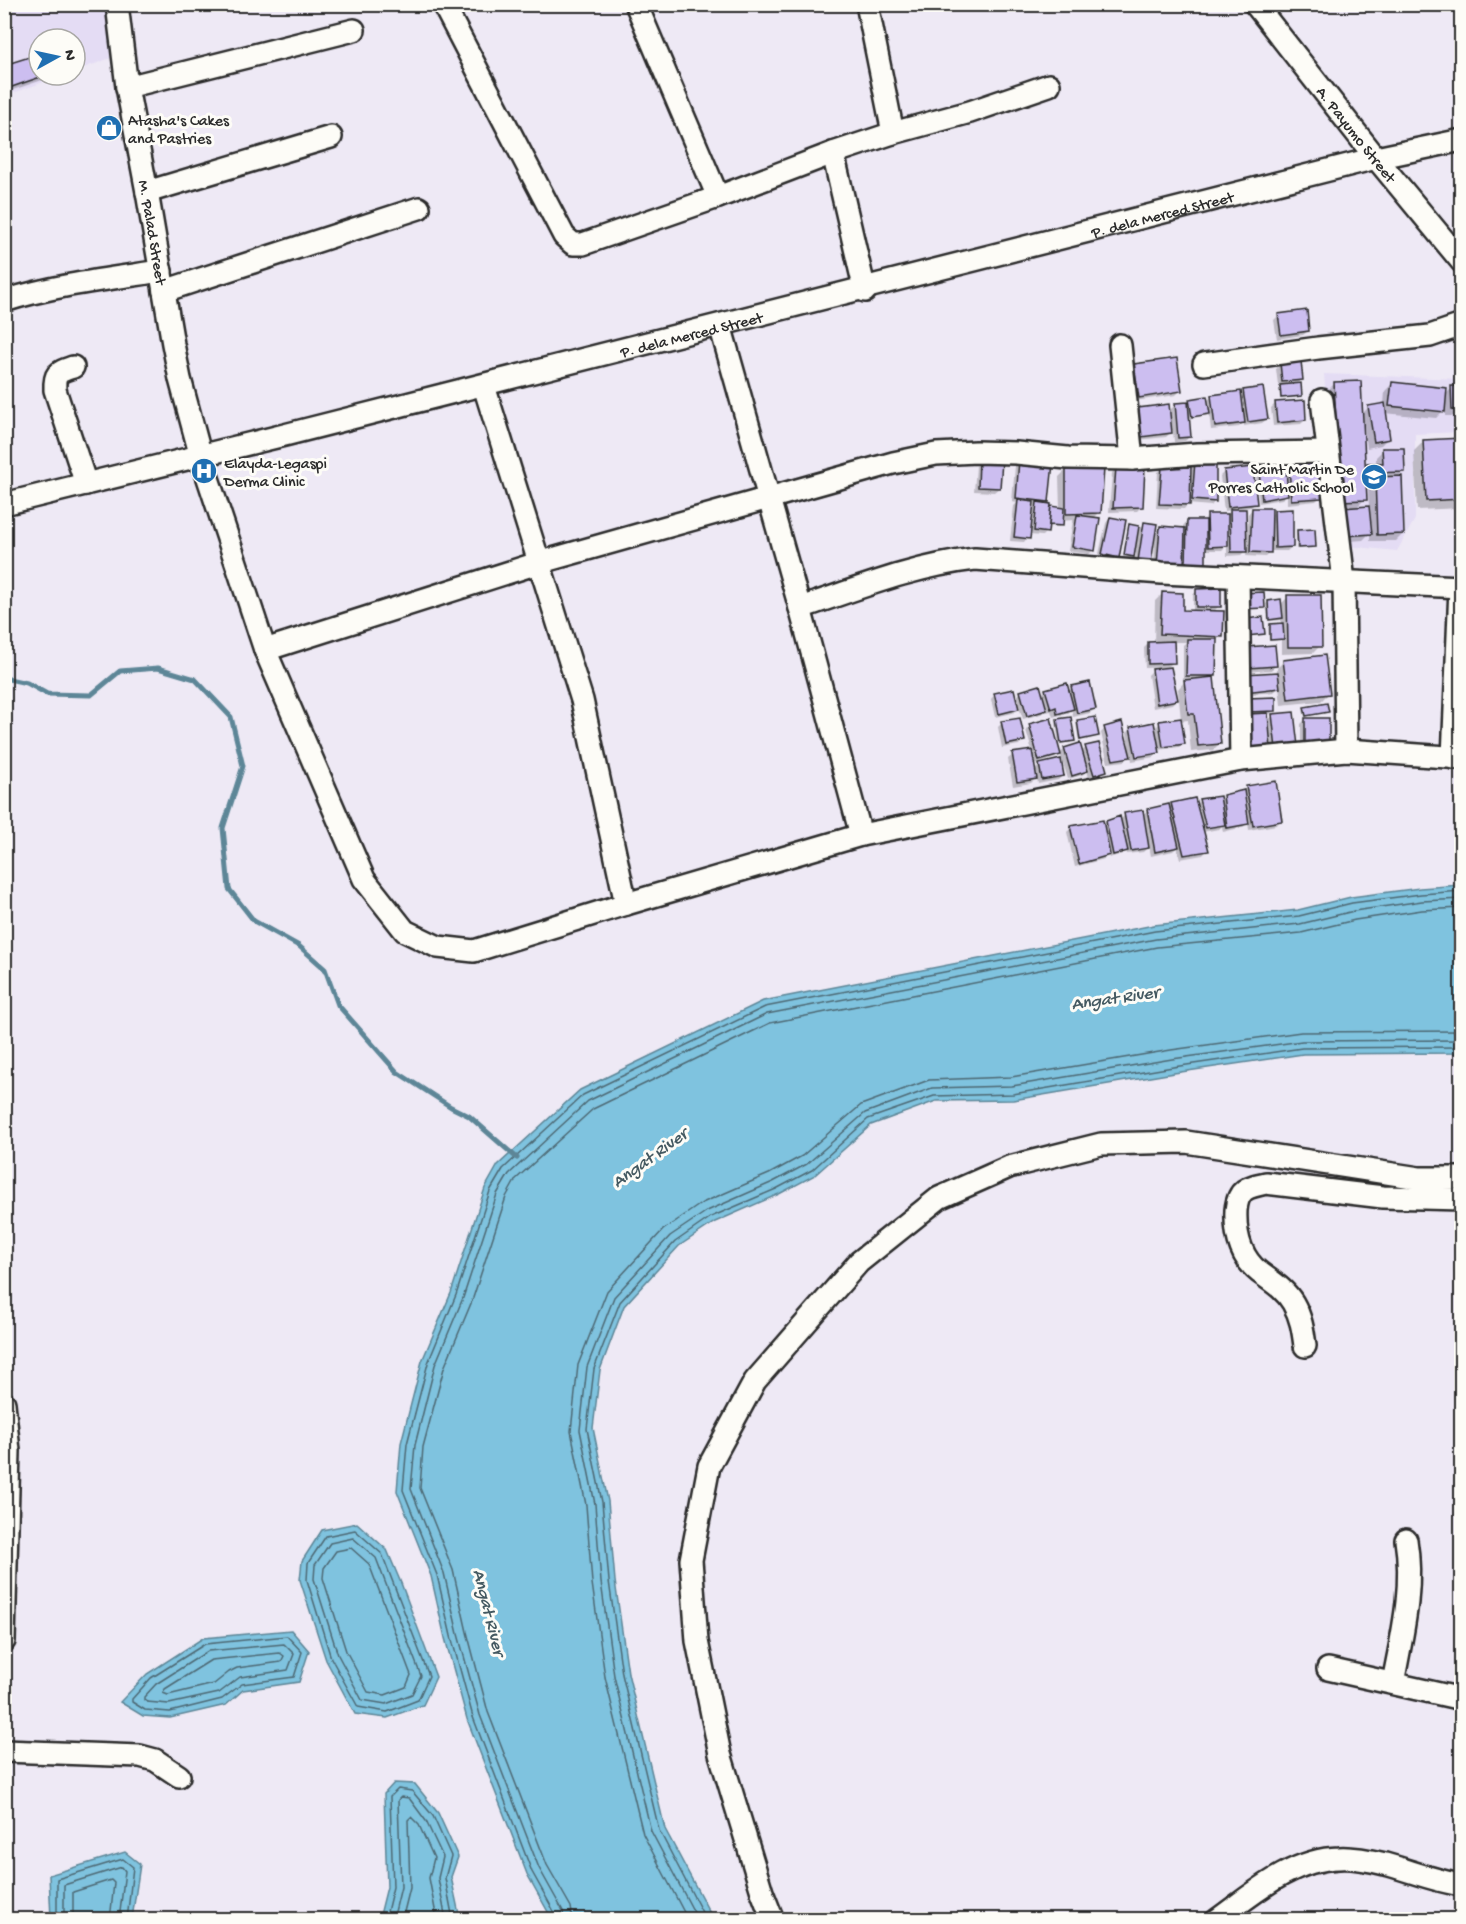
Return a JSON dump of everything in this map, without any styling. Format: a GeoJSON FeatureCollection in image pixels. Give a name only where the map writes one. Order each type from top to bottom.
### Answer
{"type":"FeatureCollection","features":[{"type":"Feature","properties":{"kind":"street","name":"M. Palad Street"},"geometry":{"type":"LineString","coordinates":[[117,4],[127,87],[180,379],[201,457],[265,650],[364,879],[405,931],[438,947],[474,951],[861,835],[1241,760],[1346,750],[1457,758]]}},
{"type":"Feature","properties":{"kind":"street"},"geometry":{"type":"LineString","coordinates":[[443,4],[564,236],[573,244],[583,244],[833,153],[893,133],[970,112],[1049,85]]}},
{"type":"Feature","properties":{"kind":"street"},"geometry":{"type":"LineString","coordinates":[[636,4],[717,197]]}},
{"type":"Feature","properties":{"kind":"street"},"geometry":{"type":"LineString","coordinates":[[867,4],[893,133]]}},
{"type":"Feature","properties":{"kind":"street","name":"A. Payumo Street"},"geometry":{"type":"LineString","coordinates":[[1255,4],[1461,262]]}},
{"type":"Feature","properties":{"kind":"street"},"geometry":{"type":"LineString","coordinates":[[127,87],[354,30]]}},
{"type":"Feature","properties":{"kind":"street"},"geometry":{"type":"LineString","coordinates":[[147,192],[331,137]]}},
{"type":"Feature","properties":{"kind":"street","name":"P. dela Merced Street"},"geometry":{"type":"LineString","coordinates":[[4,504],[201,457],[720,325],[865,291],[1376,158],[1461,140]]}},
{"type":"Feature","properties":{"kind":"street"},"geometry":{"type":"LineString","coordinates":[[833,153],[865,291]]}},
{"type":"Feature","properties":{"kind":"street"},"geometry":{"type":"LineString","coordinates":[[4,301],[78,283],[163,281],[419,208]]}},
{"type":"Feature","properties":{"kind":"street"},"geometry":{"type":"LineString","coordinates":[[720,325],[770,499],[861,835]]}},
{"type":"Feature","properties":{"kind":"street"},"geometry":{"type":"LineString","coordinates":[[1204,364],[1318,348],[1430,336],[1461,325]]}},
{"type":"Feature","properties":{"kind":"street"},"geometry":{"type":"LineString","coordinates":[[1120,345],[1132,459]]}},
{"type":"Feature","properties":{"kind":"street"},"geometry":{"type":"LineString","coordinates":[[73,367],[58,372],[54,379],[55,390],[86,484]]}},
{"type":"Feature","properties":{"kind":"street"},"geometry":{"type":"LineString","coordinates":[[484,386],[582,700],[626,904]]}},
{"type":"Feature","properties":{"kind":"street"},"geometry":{"type":"LineString","coordinates":[[1322,400],[1344,581],[1346,750]]}},
{"type":"Feature","properties":{"kind":"street"},"geometry":{"type":"LineString","coordinates":[[265,650],[538,563],[770,499],[893,462],[936,453],[1016,453],[1068,458],[1132,459],[1197,454],[1327,452]]}},
{"type":"Feature","properties":{"kind":"street"},"geometry":{"type":"LineString","coordinates":[[800,608],[923,568],[947,562],[975,559],[1238,577],[1461,587],[1457,758]]}},
{"type":"Feature","properties":{"kind":"street"},"geometry":{"type":"LineString","coordinates":[[1238,577],[1241,760]]}},
{"type":"Feature","properties":{"kind":"street"},"geometry":{"type":"LineString","coordinates":[[773,1920],[762,1892],[720,1754],[697,1641],[692,1560],[709,1466],[755,1381],[859,1262],[939,1198],[1009,1167],[1101,1143],[1186,1142],[1419,1178],[1461,1178]]}},
{"type":"Feature","properties":{"kind":"street"},"geometry":{"type":"LineString","coordinates":[[1305,1346],[1302,1321],[1292,1301],[1280,1286],[1257,1270],[1241,1251],[1235,1222],[1237,1198],[1246,1187],[1266,1183],[1383,1197],[1461,1199]]}},
{"type":"Feature","properties":{"kind":"street"},"geometry":{"type":"LineString","coordinates":[[4,1403],[9,1451],[4,1641]]}},
{"type":"Feature","properties":{"kind":"street"},"geometry":{"type":"LineString","coordinates":[[1393,1683],[1410,1589],[1410,1561],[1406,1540]]}},
{"type":"Feature","properties":{"kind":"street"},"geometry":{"type":"LineString","coordinates":[[1328,1669],[1461,1699]]}},
{"type":"Feature","properties":{"kind":"street"},"geometry":{"type":"LineString","coordinates":[[4,1751],[140,1756],[155,1760],[179,1776]]}},
{"type":"Feature","properties":{"kind":"street"},"geometry":{"type":"LineString","coordinates":[[1217,1920],[1270,1882],[1306,1863],[1340,1857],[1385,1864],[1442,1882],[1461,1885]]}},
{"type":"Feature","properties":{"kind":"shaded area"},"geometry":{"type":"Polygon","coordinates":[[[4,5],[106,5],[111,58],[87,67],[87,27],[27,27],[27,87],[30,87],[5,96],[4,5]]]}},
{"type":"Feature","properties":{"kind":"shaded area","name":"Saint Martin De Porres Catholic School"},"geometry":{"type":"Polygon","coordinates":[[[1324,374],[1461,379],[1461,432],[1415,434],[1415,519],[1397,551],[1337,545],[1324,374]]]}},
{"type":"Feature","properties":{"kind":"water","name":"Angat River"},"geometry":{"type":"Polygon","coordinates":[[[1461,885],[1461,1053],[1303,1054],[1013,1100],[936,1101],[871,1125],[815,1175],[779,1194],[715,1222],[679,1246],[624,1306],[600,1370],[593,1428],[608,1501],[615,1581],[628,1673],[665,1829],[713,1919],[552,1919],[527,1874],[467,1719],[431,1576],[397,1491],[401,1443],[422,1361],[451,1293],[485,1188],[498,1165],[580,1090],[763,1001],[1154,925],[1298,910],[1351,897],[1461,885]]]}},
{"type":"Feature","properties":{"kind":"water"},"geometry":{"type":"Polygon","coordinates":[[[357,1523],[387,1550],[436,1677],[423,1705],[387,1718],[355,1714],[326,1660],[300,1580],[302,1561],[322,1530],[357,1523]]]}},
{"type":"Feature","properties":{"kind":"water"},"geometry":{"type":"Polygon","coordinates":[[[291,1630],[309,1651],[299,1682],[243,1690],[226,1705],[170,1718],[143,1716],[120,1702],[147,1674],[203,1638],[291,1630]]]}},
{"type":"Feature","properties":{"kind":"water"},"geometry":{"type":"Polygon","coordinates":[[[394,1783],[415,1784],[438,1813],[458,1857],[451,1877],[460,1919],[379,1919],[387,1887],[384,1794],[394,1783]]]}},
{"type":"Feature","properties":{"kind":"water"},"geometry":{"type":"Polygon","coordinates":[[[125,1852],[140,1864],[132,1919],[51,1919],[49,1875],[125,1852]]]}},
{"type":"Feature","properties":{"kind":"building"},"geometry":{"type":"Polygon","coordinates":[[[27,58],[27,82],[9,88],[4,74],[4,65],[27,58]]]}},
{"type":"Feature","properties":{"kind":"building"},"geometry":{"type":"Polygon","coordinates":[[[1307,310],[1309,331],[1281,335],[1278,314],[1307,310]]]}},
{"type":"Feature","properties":{"kind":"building"},"geometry":{"type":"Polygon","coordinates":[[[1177,358],[1182,391],[1139,398],[1134,364],[1177,358]]]}},
{"type":"Feature","properties":{"kind":"building"},"geometry":{"type":"Polygon","coordinates":[[[1301,361],[1303,380],[1282,382],[1280,363],[1301,361]]]}},
{"type":"Feature","properties":{"kind":"building"},"geometry":{"type":"Polygon","coordinates":[[[1361,381],[1367,500],[1340,501],[1334,382],[1361,381]]]}},
{"type":"Feature","properties":{"kind":"building"},"geometry":{"type":"Polygon","coordinates":[[[1392,382],[1447,388],[1445,412],[1389,406],[1392,382]]]}},
{"type":"Feature","properties":{"kind":"building"},"geometry":{"type":"Polygon","coordinates":[[[1301,383],[1302,396],[1281,398],[1280,385],[1301,383]]]}},
{"type":"Feature","properties":{"kind":"building"},"geometry":{"type":"Polygon","coordinates":[[[1451,386],[1462,386],[1462,410],[1452,410],[1451,386]]]}},
{"type":"Feature","properties":{"kind":"building"},"geometry":{"type":"Polygon","coordinates":[[[1263,387],[1268,419],[1248,422],[1243,390],[1263,387]]]}},
{"type":"Feature","properties":{"kind":"building"},"geometry":{"type":"Polygon","coordinates":[[[1241,391],[1245,423],[1215,427],[1211,395],[1241,391]]]}},
{"type":"Feature","properties":{"kind":"building"},"geometry":{"type":"Polygon","coordinates":[[[1207,396],[1210,414],[1192,417],[1189,399],[1207,396]]]}},
{"type":"Feature","properties":{"kind":"building"},"geometry":{"type":"Polygon","coordinates":[[[1305,400],[1306,420],[1277,423],[1275,402],[1305,400]]]}},
{"type":"Feature","properties":{"kind":"building"},"geometry":{"type":"Polygon","coordinates":[[[1188,402],[1191,437],[1178,438],[1175,403],[1188,402]]]}},
{"type":"Feature","properties":{"kind":"building"},"geometry":{"type":"Polygon","coordinates":[[[1385,403],[1390,439],[1374,442],[1368,406],[1385,403]]]}},
{"type":"Feature","properties":{"kind":"building"},"geometry":{"type":"Polygon","coordinates":[[[1169,404],[1172,433],[1141,437],[1138,408],[1169,404]]]}},
{"type":"Feature","properties":{"kind":"building"},"geometry":{"type":"Polygon","coordinates":[[[1462,438],[1462,499],[1426,501],[1423,440],[1462,438]]]}},
{"type":"Feature","properties":{"kind":"building"},"geometry":{"type":"Polygon","coordinates":[[[1382,448],[1404,448],[1405,472],[1368,473],[1367,463],[1383,463],[1382,448]]]}},
{"type":"Feature","properties":{"kind":"building"},"geometry":{"type":"Polygon","coordinates":[[[979,460],[1002,461],[1000,488],[978,487],[979,460]]]}},
{"type":"Feature","properties":{"kind":"building"},"geometry":{"type":"Polygon","coordinates":[[[1019,460],[1053,463],[1049,502],[1016,498],[1019,460]]]}},
{"type":"Feature","properties":{"kind":"building"},"geometry":{"type":"Polygon","coordinates":[[[1195,461],[1216,461],[1216,502],[1192,500],[1195,461]]]}},
{"type":"Feature","properties":{"kind":"building"},"geometry":{"type":"Polygon","coordinates":[[[1322,463],[1322,498],[1291,500],[1289,464],[1322,463]]]}},
{"type":"Feature","properties":{"kind":"building"},"geometry":{"type":"Polygon","coordinates":[[[1116,467],[1145,467],[1143,507],[1113,508],[1116,467]]]}},
{"type":"Feature","properties":{"kind":"building"},"geometry":{"type":"Polygon","coordinates":[[[1162,467],[1191,467],[1190,505],[1159,504],[1162,467]]]}},
{"type":"Feature","properties":{"kind":"building"},"geometry":{"type":"Polygon","coordinates":[[[1253,467],[1257,504],[1228,507],[1224,470],[1253,467]]]}},
{"type":"Feature","properties":{"kind":"building"},"geometry":{"type":"Polygon","coordinates":[[[1104,468],[1101,513],[1066,514],[1066,469],[1104,468]]]}},
{"type":"Feature","properties":{"kind":"building"},"geometry":{"type":"Polygon","coordinates":[[[1286,469],[1288,495],[1262,500],[1259,471],[1286,469]]]}},
{"type":"Feature","properties":{"kind":"building"},"geometry":{"type":"Polygon","coordinates":[[[1402,476],[1404,534],[1377,535],[1375,477],[1402,476]]]}},
{"type":"Feature","properties":{"kind":"building"},"geometry":{"type":"Polygon","coordinates":[[[1018,500],[1034,502],[1030,539],[1014,537],[1018,500]]]}},
{"type":"Feature","properties":{"kind":"building"},"geometry":{"type":"Polygon","coordinates":[[[1037,502],[1051,504],[1048,533],[1034,531],[1037,502]]]}},
{"type":"Feature","properties":{"kind":"building"},"geometry":{"type":"Polygon","coordinates":[[[1051,506],[1064,508],[1063,526],[1049,525],[1051,506]]]}},
{"type":"Feature","properties":{"kind":"building"},"geometry":{"type":"Polygon","coordinates":[[[1369,506],[1372,534],[1345,536],[1342,508],[1369,506]]]}},
{"type":"Feature","properties":{"kind":"building"},"geometry":{"type":"Polygon","coordinates":[[[1252,508],[1272,508],[1271,553],[1250,552],[1252,508]]]}},
{"type":"Feature","properties":{"kind":"building"},"geometry":{"type":"Polygon","coordinates":[[[1230,509],[1246,509],[1247,552],[1231,552],[1230,509]]]}},
{"type":"Feature","properties":{"kind":"building"},"geometry":{"type":"Polygon","coordinates":[[[1293,509],[1293,547],[1275,548],[1274,510],[1293,509]]]}},
{"type":"Feature","properties":{"kind":"building"},"geometry":{"type":"Polygon","coordinates":[[[1207,514],[1228,514],[1228,546],[1208,547],[1207,514]]]}},
{"type":"Feature","properties":{"kind":"building"},"geometry":{"type":"Polygon","coordinates":[[[1077,515],[1100,518],[1095,551],[1072,547],[1077,515]]]}},
{"type":"Feature","properties":{"kind":"building"},"geometry":{"type":"Polygon","coordinates":[[[1110,517],[1126,520],[1119,558],[1102,554],[1110,517]]]}},
{"type":"Feature","properties":{"kind":"building"},"geometry":{"type":"Polygon","coordinates":[[[1187,520],[1206,520],[1206,565],[1186,565],[1187,520]]]}},
{"type":"Feature","properties":{"kind":"building"},"geometry":{"type":"Polygon","coordinates":[[[1144,522],[1157,524],[1151,563],[1138,561],[1144,522]]]}},
{"type":"Feature","properties":{"kind":"building"},"geometry":{"type":"Polygon","coordinates":[[[1129,524],[1139,526],[1134,557],[1124,555],[1129,524]]]}},
{"type":"Feature","properties":{"kind":"building"},"geometry":{"type":"Polygon","coordinates":[[[1160,526],[1185,528],[1184,566],[1157,566],[1160,526]]]}},
{"type":"Feature","properties":{"kind":"building"},"geometry":{"type":"Polygon","coordinates":[[[1315,529],[1316,547],[1298,548],[1297,530],[1315,529]]]}},
{"type":"Feature","properties":{"kind":"building"},"geometry":{"type":"Polygon","coordinates":[[[1221,588],[1221,607],[1196,607],[1196,589],[1221,588]]]}},
{"type":"Feature","properties":{"kind":"building"},"geometry":{"type":"Polygon","coordinates":[[[1162,592],[1183,593],[1183,610],[1224,611],[1223,637],[1160,634],[1162,592]]]}},
{"type":"Feature","properties":{"kind":"building"},"geometry":{"type":"Polygon","coordinates":[[[1264,592],[1265,608],[1242,609],[1242,593],[1264,592]]]}},
{"type":"Feature","properties":{"kind":"building"},"geometry":{"type":"Polygon","coordinates":[[[1287,595],[1321,595],[1322,647],[1288,647],[1287,595]]]}},
{"type":"Feature","properties":{"kind":"building"},"geometry":{"type":"Polygon","coordinates":[[[1281,599],[1283,618],[1269,620],[1268,601],[1281,599]]]}},
{"type":"Feature","properties":{"kind":"building"},"geometry":{"type":"Polygon","coordinates":[[[1263,617],[1265,634],[1247,636],[1246,619],[1263,617]]]}},
{"type":"Feature","properties":{"kind":"building"},"geometry":{"type":"Polygon","coordinates":[[[1283,623],[1284,639],[1270,640],[1270,624],[1283,623]]]}},
{"type":"Feature","properties":{"kind":"building"},"geometry":{"type":"Polygon","coordinates":[[[1187,639],[1217,639],[1216,676],[1186,676],[1187,639]]]}},
{"type":"Feature","properties":{"kind":"building"},"geometry":{"type":"Polygon","coordinates":[[[1174,641],[1175,663],[1148,664],[1148,642],[1174,641]]]}},
{"type":"Feature","properties":{"kind":"building"},"geometry":{"type":"Polygon","coordinates":[[[1275,645],[1277,666],[1248,668],[1246,647],[1275,645]]]}},
{"type":"Feature","properties":{"kind":"building"},"geometry":{"type":"Polygon","coordinates":[[[1325,655],[1330,694],[1288,699],[1283,660],[1325,655]]]}},
{"type":"Feature","properties":{"kind":"building"},"geometry":{"type":"Polygon","coordinates":[[[1171,667],[1178,700],[1157,704],[1152,669],[1171,667]]]}},
{"type":"Feature","properties":{"kind":"building"},"geometry":{"type":"Polygon","coordinates":[[[1278,672],[1280,688],[1245,692],[1244,674],[1278,672]]]}},
{"type":"Feature","properties":{"kind":"building"},"geometry":{"type":"Polygon","coordinates":[[[1214,677],[1221,744],[1198,746],[1194,714],[1188,714],[1184,680],[1214,677]]]}},
{"type":"Feature","properties":{"kind":"building"},"geometry":{"type":"Polygon","coordinates":[[[1090,682],[1096,709],[1077,713],[1071,686],[1090,682]]]}},
{"type":"Feature","properties":{"kind":"building"},"geometry":{"type":"Polygon","coordinates":[[[1067,683],[1074,709],[1057,714],[1056,707],[1051,709],[1045,689],[1067,683]]]}},
{"type":"Feature","properties":{"kind":"building"},"geometry":{"type":"Polygon","coordinates":[[[1040,685],[1047,710],[1027,716],[1020,691],[1040,685]]]}},
{"type":"Feature","properties":{"kind":"building"},"geometry":{"type":"Polygon","coordinates":[[[1014,689],[1019,709],[999,714],[994,693],[1014,689]]]}},
{"type":"Feature","properties":{"kind":"building"},"geometry":{"type":"Polygon","coordinates":[[[1276,697],[1276,711],[1248,712],[1247,698],[1276,697]]]}},
{"type":"Feature","properties":{"kind":"building"},"geometry":{"type":"Polygon","coordinates":[[[1327,703],[1329,712],[1306,716],[1304,707],[1327,703]]]}},
{"type":"Feature","properties":{"kind":"building"},"geometry":{"type":"Polygon","coordinates":[[[1294,712],[1298,746],[1276,749],[1272,714],[1294,712]]]}},
{"type":"Feature","properties":{"kind":"building"},"geometry":{"type":"Polygon","coordinates":[[[1268,713],[1271,749],[1251,751],[1248,714],[1268,713]]]}},
{"type":"Feature","properties":{"kind":"building"},"geometry":{"type":"Polygon","coordinates":[[[1071,717],[1075,741],[1061,743],[1057,719],[1071,717]]]}},
{"type":"Feature","properties":{"kind":"building"},"geometry":{"type":"Polygon","coordinates":[[[1095,717],[1099,736],[1080,740],[1077,720],[1095,717]]]}},
{"type":"Feature","properties":{"kind":"building"},"geometry":{"type":"Polygon","coordinates":[[[1020,718],[1025,741],[1006,745],[1001,721],[1020,718]]]}},
{"type":"Feature","properties":{"kind":"building"},"geometry":{"type":"Polygon","coordinates":[[[1051,718],[1061,755],[1039,761],[1029,724],[1051,718]]]}},
{"type":"Feature","properties":{"kind":"building"},"geometry":{"type":"Polygon","coordinates":[[[1181,718],[1185,744],[1163,747],[1159,721],[1181,718]]]}},
{"type":"Feature","properties":{"kind":"building"},"geometry":{"type":"Polygon","coordinates":[[[1305,718],[1329,718],[1329,746],[1305,745],[1305,718]]]}},
{"type":"Feature","properties":{"kind":"building"},"geometry":{"type":"Polygon","coordinates":[[[1122,722],[1131,757],[1113,760],[1104,727],[1122,722]]]}},
{"type":"Feature","properties":{"kind":"building"},"geometry":{"type":"Polygon","coordinates":[[[1154,722],[1160,753],[1136,757],[1130,727],[1154,722]]]}},
{"type":"Feature","properties":{"kind":"building"},"geometry":{"type":"Polygon","coordinates":[[[1080,743],[1088,771],[1072,776],[1064,748],[1080,743]]]}},
{"type":"Feature","properties":{"kind":"building"},"geometry":{"type":"Polygon","coordinates":[[[1099,743],[1107,771],[1094,775],[1085,746],[1099,743]]]}},
{"type":"Feature","properties":{"kind":"building"},"geometry":{"type":"Polygon","coordinates":[[[1032,750],[1037,779],[1017,782],[1012,753],[1032,750]]]}},
{"type":"Feature","properties":{"kind":"building"},"geometry":{"type":"Polygon","coordinates":[[[1061,759],[1064,776],[1042,780],[1039,764],[1061,759]]]}},
{"type":"Feature","properties":{"kind":"building"},"geometry":{"type":"Polygon","coordinates":[[[1276,781],[1282,821],[1253,826],[1246,786],[1276,781]]]}},
{"type":"Feature","properties":{"kind":"building"},"geometry":{"type":"Polygon","coordinates":[[[1244,790],[1249,824],[1227,828],[1223,795],[1244,790]]]}},
{"type":"Feature","properties":{"kind":"building"},"geometry":{"type":"Polygon","coordinates":[[[1220,796],[1225,825],[1206,828],[1199,799],[1220,796]]]}},
{"type":"Feature","properties":{"kind":"building"},"geometry":{"type":"Polygon","coordinates":[[[1195,798],[1209,851],[1184,855],[1171,803],[1195,798]]]}},
{"type":"Feature","properties":{"kind":"building"},"geometry":{"type":"Polygon","coordinates":[[[1169,804],[1179,847],[1155,852],[1147,809],[1169,804]]]}},
{"type":"Feature","properties":{"kind":"building"},"geometry":{"type":"Polygon","coordinates":[[[1143,810],[1149,848],[1131,851],[1124,813],[1143,810]]]}},
{"type":"Feature","properties":{"kind":"building"},"geometry":{"type":"Polygon","coordinates":[[[1120,816],[1128,851],[1113,855],[1106,821],[1120,816]]]}},
{"type":"Feature","properties":{"kind":"building"},"geometry":{"type":"Polygon","coordinates":[[[1103,820],[1110,855],[1079,864],[1070,826],[1103,820]]]}},
{"type":"Feature","properties":{"kind":"waterway"},"geometry":{"type":"LineString","coordinates":[[4,678],[27,683],[47,694],[91,695],[120,671],[158,668],[195,679],[231,717],[243,766],[223,828],[229,889],[254,921],[299,946],[325,969],[338,1005],[397,1072],[469,1116],[517,1158]]}},
{"type":"Feature","properties":{"kind":"place","name":"Atasha's Cakes and Pastries"},"geometry":{"type":"Point","coordinates":[109,128]}},
{"type":"Feature","properties":{"kind":"place","name":"Elayda-Legaspi Derma Clinic"},"geometry":{"type":"Point","coordinates":[204,471]}},
{"type":"Feature","properties":{"kind":"place","name":"Saint Martin De Porres Catholic School"},"geometry":{"type":"Point","coordinates":[1374,477]}}]}
